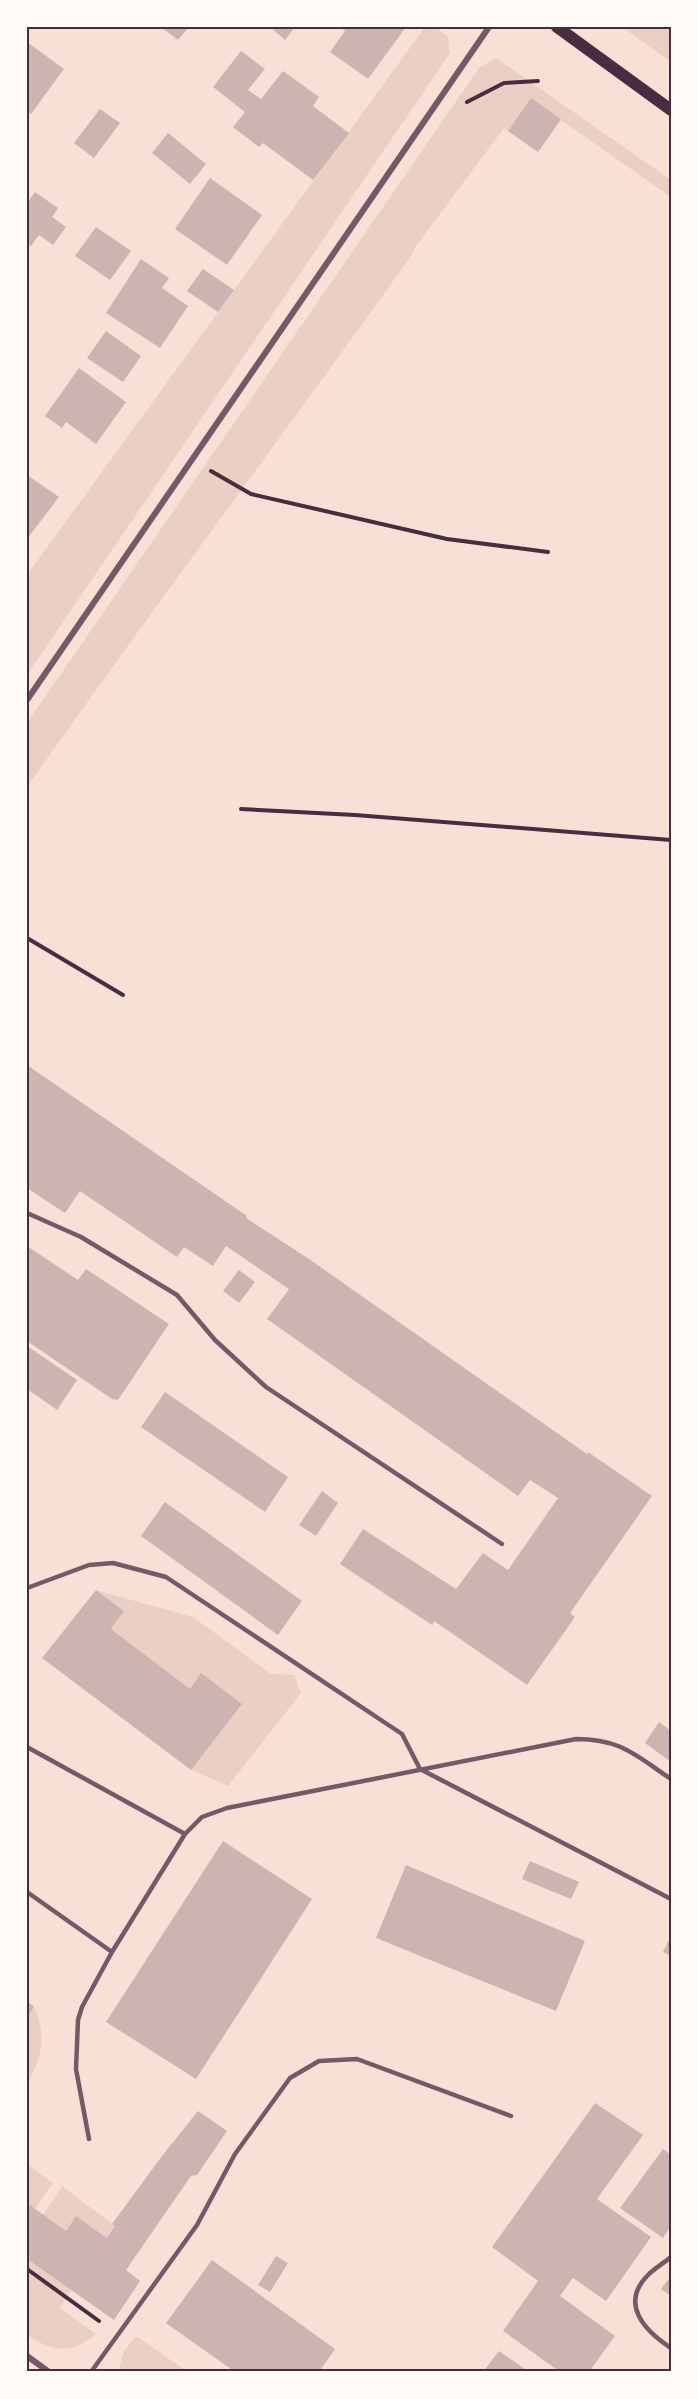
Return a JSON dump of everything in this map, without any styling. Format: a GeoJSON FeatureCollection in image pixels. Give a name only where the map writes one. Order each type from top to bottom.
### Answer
{"type":"FeatureCollection","features":[{"type":"Feature","properties":{"kind":"main road"},"geometry":{"type":"LineString","coordinates":[[557,27],[671,110]]}},
{"type":"Feature","properties":{"kind":"street"},"geometry":{"type":"LineString","coordinates":[[27,700],[489,27]]}},
{"type":"Feature","properties":{"kind":"street"},"geometry":{"type":"LineString","coordinates":[[27,2356],[49,2372]]}},
{"type":"Feature","properties":{"kind":"lane"},"geometry":{"type":"LineString","coordinates":[[27,1213],[81,1237],[177,1294],[215,1340],[266,1387],[502,1544]]}},
{"type":"Feature","properties":{"kind":"lane"},"geometry":{"type":"LineString","coordinates":[[27,1588],[89,1566],[113,1563],[166,1577],[402,1734],[420,1769],[671,1899]]}},
{"type":"Feature","properties":{"kind":"lane"},"geometry":{"type":"LineString","coordinates":[[89,2139],[76,2069],[76,2034],[82,2007],[112,1952],[185,1834],[202,1817],[227,1808],[576,1739],[597,1739],[620,1745],[671,1779]]}},
{"type":"Feature","properties":{"kind":"lane"},"geometry":{"type":"LineString","coordinates":[[27,1747],[185,1834]]}},
{"type":"Feature","properties":{"kind":"lane"},"geometry":{"type":"LineString","coordinates":[[27,1892],[112,1952]]}},
{"type":"Feature","properties":{"kind":"lane"},"geometry":{"type":"LineString","coordinates":[[91,2372],[197,2225],[235,2154],[290,2078],[299,2072],[319,2061],[357,2059],[512,2116]]}},
{"type":"Feature","properties":{"kind":"lane"},"geometry":{"type":"LineString","coordinates":[[671,2257],[646,2276],[636,2296],[636,2310],[641,2322],[653,2337],[671,2348]]}},
{"type":"Feature","properties":{"kind":"path"},"geometry":{"type":"LineString","coordinates":[[433,108],[445,115],[504,83],[538,81]]}},
{"type":"Feature","properties":{"kind":"path"},"geometry":{"type":"LineString","coordinates":[[193,459],[251,494],[447,539],[549,552]]}},
{"type":"Feature","properties":{"kind":"path"},"geometry":{"type":"LineString","coordinates":[[241,809],[355,815],[671,840]]}},
{"type":"Feature","properties":{"kind":"path"},"geometry":{"type":"LineString","coordinates":[[27,938],[123,994]]}},
{"type":"Feature","properties":{"kind":"path"},"geometry":{"type":"LineString","coordinates":[[27,2269],[119,2336]]}},
{"type":"Feature","properties":{"kind":"shaded area"},"geometry":{"type":"Polygon","coordinates":[[[425,27],[435,27],[448,37],[450,53],[27,675],[27,575],[425,27]]]}},
{"type":"Feature","properties":{"kind":"shaded area"},"geometry":{"type":"Polygon","coordinates":[[[622,27],[671,27],[671,62],[622,27]]]}},
{"type":"Feature","properties":{"kind":"shaded area"},"geometry":{"type":"Polygon","coordinates":[[[496,58],[671,180],[671,197],[561,120],[538,152],[504,128],[416,246],[363,323],[27,787],[27,723],[479,68],[496,58]]]}},
{"type":"Feature","properties":{"kind":"shaded area"},"geometry":{"type":"Polygon","coordinates":[[[96,1590],[193,1617],[271,1674],[294,1675],[301,1693],[228,1786],[191,1770],[241,1704],[201,1674],[190,1689],[111,1629],[124,1611],[96,1590]]]}},
{"type":"Feature","properties":{"kind":"shaded area"},"geometry":{"type":"Polygon","coordinates":[[[34,2007],[42,2038],[39,2056],[27,2085],[27,2017],[34,2007]]]}},
{"type":"Feature","properties":{"kind":"shaded area"},"geometry":{"type":"Polygon","coordinates":[[[27,2164],[53,2183],[35,2209],[27,2203],[27,2164]]]}},
{"type":"Feature","properties":{"kind":"shaded area"},"geometry":{"type":"Polygon","coordinates":[[[62,2186],[115,2226],[107,2238],[76,2216],[66,2231],[43,2215],[62,2186]]]}},
{"type":"Feature","properties":{"kind":"shaded area"},"geometry":{"type":"Polygon","coordinates":[[[27,2259],[71,2290],[60,2308],[96,2334],[79,2345],[62,2349],[45,2345],[27,2335],[27,2259]]]}},
{"type":"Feature","properties":{"kind":"shaded area"},"geometry":{"type":"Polygon","coordinates":[[[136,2336],[188,2372],[118,2372],[124,2351],[136,2336]]]}},
{"type":"Feature","properties":{"kind":"building"},"geometry":{"type":"Polygon","coordinates":[[[161,27],[189,27],[178,40],[161,27]]]}},
{"type":"Feature","properties":{"kind":"building"},"geometry":{"type":"Polygon","coordinates":[[[270,27],[295,27],[285,40],[270,27]]]}},
{"type":"Feature","properties":{"kind":"building"},"geometry":{"type":"Polygon","coordinates":[[[340,27],[406,27],[368,79],[330,52],[345,31],[340,27]]]}},
{"type":"Feature","properties":{"kind":"building"},"geometry":{"type":"Polygon","coordinates":[[[27,42],[64,69],[31,114],[27,112],[27,42]]]}},
{"type":"Feature","properties":{"kind":"building"},"geometry":{"type":"Polygon","coordinates":[[[241,51],[265,69],[248,90],[261,99],[283,71],[319,97],[313,106],[349,133],[313,180],[263,143],[259,147],[233,127],[245,112],[213,87],[241,51]]]}},
{"type":"Feature","properties":{"kind":"building"},"geometry":{"type":"Polygon","coordinates":[[[531,98],[561,119],[538,152],[508,131],[531,98]]]}},
{"type":"Feature","properties":{"kind":"building"},"geometry":{"type":"Polygon","coordinates":[[[100,109],[120,123],[94,158],[74,143],[100,109]]]}},
{"type":"Feature","properties":{"kind":"building"},"geometry":{"type":"Polygon","coordinates":[[[168,133],[206,164],[190,184],[152,153],[168,133]]]}},
{"type":"Feature","properties":{"kind":"building"},"geometry":{"type":"Polygon","coordinates":[[[210,178],[262,215],[227,265],[175,229],[210,178]]]}},
{"type":"Feature","properties":{"kind":"building"},"geometry":{"type":"Polygon","coordinates":[[[35,192],[58,208],[52,217],[66,227],[53,245],[39,235],[31,246],[27,244],[27,203],[35,192]]]}},
{"type":"Feature","properties":{"kind":"building"},"geometry":{"type":"Polygon","coordinates":[[[96,227],[131,251],[110,280],[75,256],[96,227]]]}},
{"type":"Feature","properties":{"kind":"building"},"geometry":{"type":"Polygon","coordinates":[[[141,259],[169,278],[162,288],[188,306],[160,348],[106,313],[141,259]]]}},
{"type":"Feature","properties":{"kind":"building"},"geometry":{"type":"Polygon","coordinates":[[[203,269],[234,290],[218,312],[187,291],[203,269]]]}},
{"type":"Feature","properties":{"kind":"building"},"geometry":{"type":"Polygon","coordinates":[[[106,331],[141,356],[123,382],[87,358],[106,331]]]}},
{"type":"Feature","properties":{"kind":"building"},"geometry":{"type":"Polygon","coordinates":[[[79,368],[126,402],[96,444],[66,422],[62,428],[45,416],[79,368]]]}},
{"type":"Feature","properties":{"kind":"building"},"geometry":{"type":"Polygon","coordinates":[[[27,475],[59,497],[27,539],[27,475]]]}},
{"type":"Feature","properties":{"kind":"building"},"geometry":{"type":"Polygon","coordinates":[[[27,1065],[587,1454],[588,1452],[652,1496],[570,1613],[575,1617],[527,1685],[434,1621],[432,1625],[340,1564],[363,1529],[456,1589],[483,1553],[508,1570],[558,1498],[530,1480],[518,1496],[267,1319],[289,1289],[226,1246],[213,1266],[184,1247],[177,1257],[80,1191],[65,1213],[27,1188],[27,1065]]]}},
{"type":"Feature","properties":{"kind":"building"},"geometry":{"type":"Polygon","coordinates":[[[27,1246],[78,1280],[86,1269],[169,1324],[118,1400],[112,1399],[27,1341],[27,1246]]]}},
{"type":"Feature","properties":{"kind":"building"},"geometry":{"type":"Polygon","coordinates":[[[239,1270],[255,1282],[239,1303],[223,1291],[239,1270]]]}},
{"type":"Feature","properties":{"kind":"building"},"geometry":{"type":"Polygon","coordinates":[[[27,1346],[77,1380],[57,1410],[27,1389],[27,1346]]]}},
{"type":"Feature","properties":{"kind":"building"},"geometry":{"type":"Polygon","coordinates":[[[165,1392],[288,1477],[265,1512],[141,1427],[165,1392]]]}},
{"type":"Feature","properties":{"kind":"building"},"geometry":{"type":"Polygon","coordinates":[[[322,1491],[338,1503],[316,1536],[299,1525],[322,1491]]]}},
{"type":"Feature","properties":{"kind":"building"},"geometry":{"type":"Polygon","coordinates":[[[165,1502],[302,1601],[278,1635],[141,1536],[165,1502]]]}},
{"type":"Feature","properties":{"kind":"building"},"geometry":{"type":"Polygon","coordinates":[[[96,1590],[124,1611],[111,1629],[190,1689],[201,1673],[242,1704],[191,1770],[42,1658],[96,1590]]]}},
{"type":"Feature","properties":{"kind":"building"},"geometry":{"type":"Polygon","coordinates":[[[659,1722],[671,1731],[671,1762],[645,1743],[659,1722]]]}},
{"type":"Feature","properties":{"kind":"building"},"geometry":{"type":"Polygon","coordinates":[[[223,1841],[312,1899],[196,2079],[106,2022],[223,1841]]]}},
{"type":"Feature","properties":{"kind":"building"},"geometry":{"type":"Polygon","coordinates":[[[530,1861],[579,1882],[571,1899],[522,1879],[530,1861]]]}},
{"type":"Feature","properties":{"kind":"building"},"geometry":{"type":"Polygon","coordinates":[[[406,1865],[585,1941],[556,2011],[376,1938],[406,1865]]]}},
{"type":"Feature","properties":{"kind":"building"},"geometry":{"type":"Polygon","coordinates":[[[671,1936],[671,1956],[663,1952],[671,1936]]]}},
{"type":"Feature","properties":{"kind":"building"},"geometry":{"type":"Polygon","coordinates":[[[27,2001],[34,2007],[27,2017],[27,2001]]]}},
{"type":"Feature","properties":{"kind":"building"},"geometry":{"type":"Polygon","coordinates":[[[595,2103],[643,2135],[597,2199],[651,2237],[606,2301],[573,2278],[560,2296],[615,2336],[589,2372],[560,2372],[503,2331],[538,2281],[492,2247],[595,2103]]]}},
{"type":"Feature","properties":{"kind":"building"},"geometry":{"type":"Polygon","coordinates":[[[198,2111],[227,2131],[197,2175],[191,2176],[126,2270],[140,2281],[114,2320],[27,2259],[27,2203],[66,2231],[76,2216],[107,2238],[115,2226],[112,2224],[198,2111]]]}},
{"type":"Feature","properties":{"kind":"building"},"geometry":{"type":"Polygon","coordinates":[[[663,2149],[671,2155],[671,2226],[663,2238],[620,2208],[663,2149]]]}},
{"type":"Feature","properties":{"kind":"building"},"geometry":{"type":"Polygon","coordinates":[[[276,2256],[288,2263],[270,2292],[258,2285],[276,2256]]]}},
{"type":"Feature","properties":{"kind":"building"},"geometry":{"type":"Polygon","coordinates":[[[212,2260],[335,2349],[319,2372],[235,2372],[166,2323],[212,2260]]]}},
{"type":"Feature","properties":{"kind":"building"},"geometry":{"type":"Polygon","coordinates":[[[671,2276],[671,2296],[661,2289],[671,2276]]]}},
{"type":"Feature","properties":{"kind":"building"},"geometry":{"type":"Polygon","coordinates":[[[499,2351],[529,2372],[483,2372],[499,2351]]]}}]}
